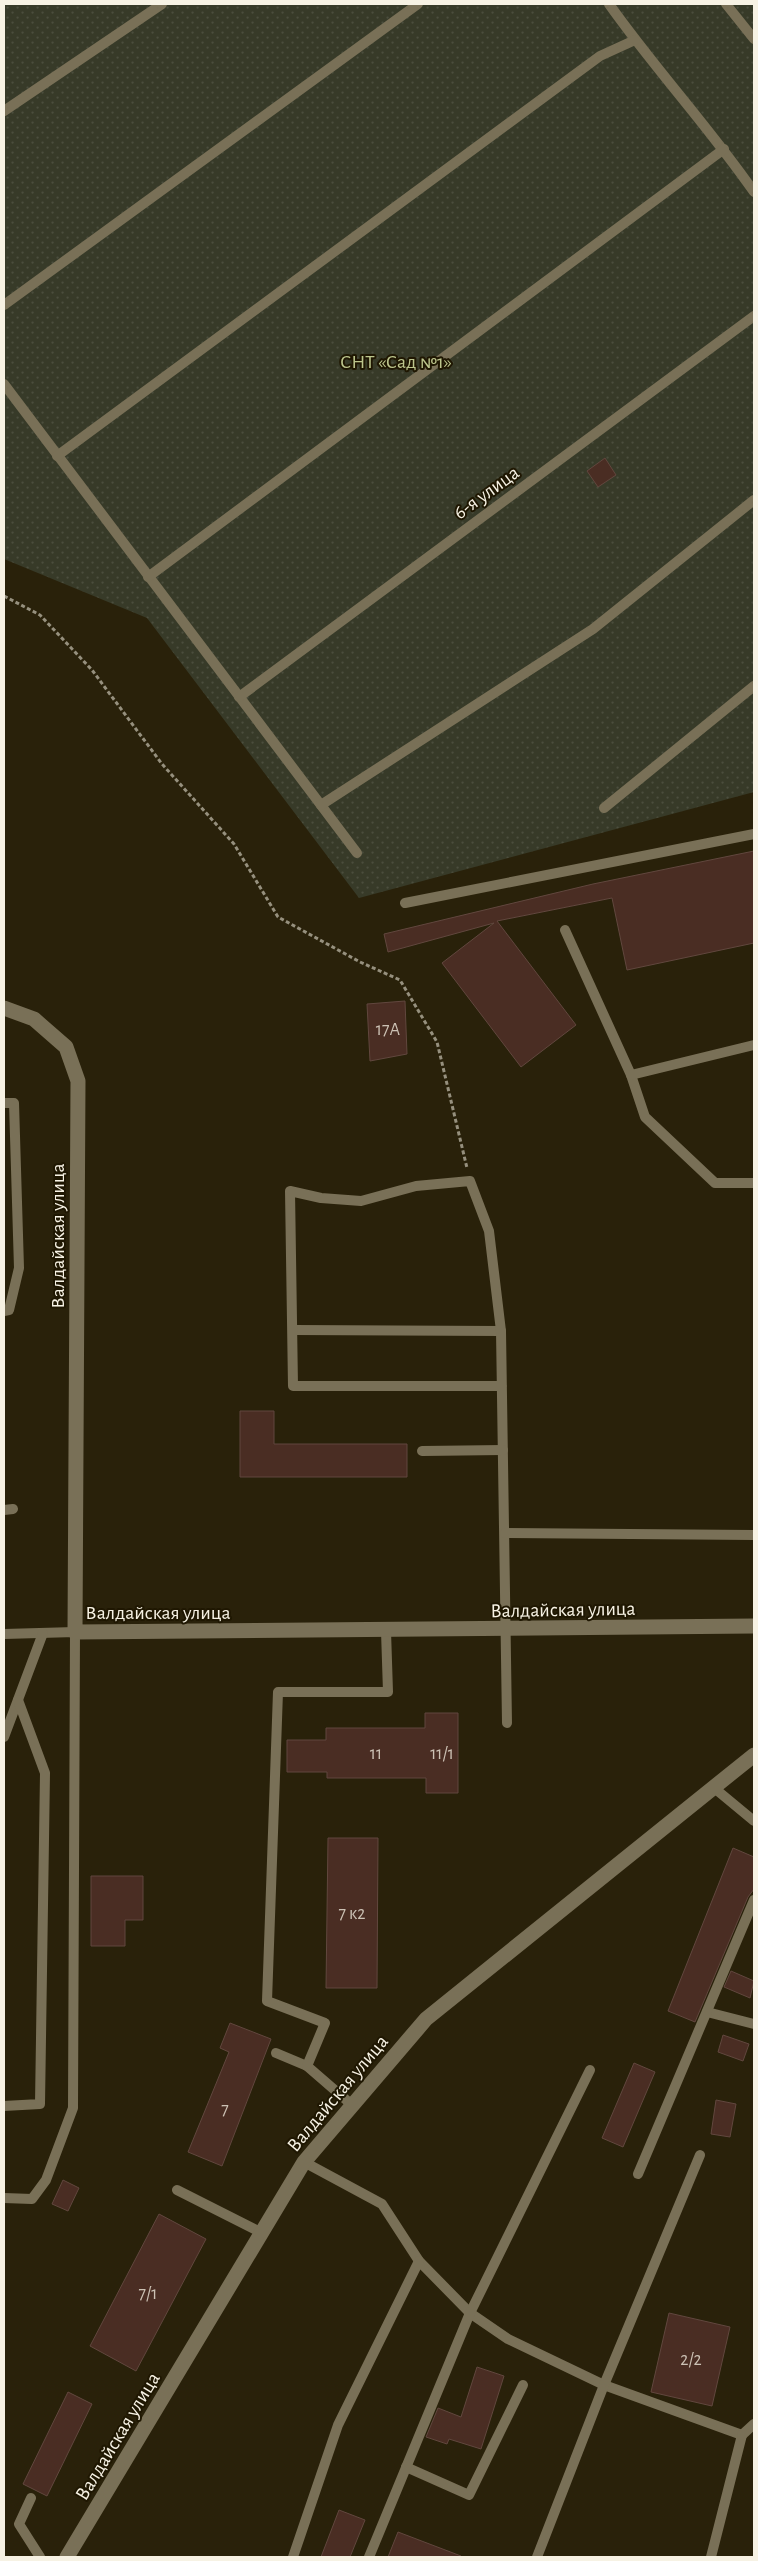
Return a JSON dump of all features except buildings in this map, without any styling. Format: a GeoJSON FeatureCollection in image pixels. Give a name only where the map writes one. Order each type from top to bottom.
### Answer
{"type":"FeatureCollection","features":[{"type":"Feature","properties":{"kind":"street","name":"Валдайская улица"},"geometry":{"type":"LineString","coordinates":[[4,1008],[34,1019],[66,1047],[78,1081],[75,1632],[386,1631],[754,1626]]}},
{"type":"Feature","properties":{"kind":"street","name":"Валдайская улица"},"geometry":{"type":"LineString","coordinates":[[67,2557],[304,2162],[352,2105],[426,2019],[754,1755]]}},
{"type":"Feature","properties":{"kind":"lane"},"geometry":{"type":"LineString","coordinates":[[4,111],[162,4]]}},
{"type":"Feature","properties":{"kind":"lane"},"geometry":{"type":"LineString","coordinates":[[4,305],[418,4]]}},
{"type":"Feature","properties":{"kind":"lane"},"geometry":{"type":"LineString","coordinates":[[609,4],[635,40],[724,149],[754,192]]}},
{"type":"Feature","properties":{"kind":"lane"},"geometry":{"type":"LineString","coordinates":[[726,4],[754,40]]}},
{"type":"Feature","properties":{"kind":"lane"},"geometry":{"type":"LineString","coordinates":[[57,456],[600,56],[635,40]]}},
{"type":"Feature","properties":{"kind":"lane"},"geometry":{"type":"LineString","coordinates":[[148,577],[724,149]]}},
{"type":"Feature","properties":{"kind":"lane","name":"6-я улица"},"geometry":{"type":"LineString","coordinates":[[239,697],[754,316]]}},
{"type":"Feature","properties":{"kind":"lane"},"geometry":{"type":"LineString","coordinates":[[4,384],[357,853]]}},
{"type":"Feature","properties":{"kind":"lane"},"geometry":{"type":"LineString","coordinates":[[321,804],[593,629],[754,500]]}},
{"type":"Feature","properties":{"kind":"lane"},"geometry":{"type":"LineString","coordinates":[[604,808],[754,686]]}},
{"type":"Feature","properties":{"kind":"lane"},"geometry":{"type":"LineString","coordinates":[[406,903],[754,834]]}},
{"type":"Feature","properties":{"kind":"lane"},"geometry":{"type":"LineString","coordinates":[[565,930],[631,1075],[645,1117],[715,1183],[754,1183]]}},
{"type":"Feature","properties":{"kind":"lane"},"geometry":{"type":"LineString","coordinates":[[631,1075],[754,1045]]}},
{"type":"Feature","properties":{"kind":"lane"},"geometry":{"type":"LineString","coordinates":[[4,1103],[14,1103],[19,1268],[9,1310],[4,1310]]}},
{"type":"Feature","properties":{"kind":"lane"},"geometry":{"type":"LineString","coordinates":[[502,1386],[293,1386],[294,1330],[290,1191],[320,1198],[362,1201],[416,1186],[470,1181],[489,1231],[501,1331],[505,1533],[507,1723]]}},
{"type":"Feature","properties":{"kind":"lane"},"geometry":{"type":"LineString","coordinates":[[294,1330],[501,1331]]}},
{"type":"Feature","properties":{"kind":"lane"},"geometry":{"type":"LineString","coordinates":[[422,1451],[503,1450]]}},
{"type":"Feature","properties":{"kind":"lane"},"geometry":{"type":"LineString","coordinates":[[505,1533],[754,1535]]}},
{"type":"Feature","properties":{"kind":"lane"},"geometry":{"type":"LineString","coordinates":[[307,2066],[325,2023],[267,2001],[278,1692],[388,1692],[386,1631]]}},
{"type":"Feature","properties":{"kind":"lane"},"geometry":{"type":"LineString","coordinates":[[4,1634],[75,1632],[73,2108],[46,2180],[37,2192],[32,2198],[4,2198]]}},
{"type":"Feature","properties":{"kind":"lane"},"geometry":{"type":"LineString","coordinates":[[4,1738],[43,1633]]}},
{"type":"Feature","properties":{"kind":"lane"},"geometry":{"type":"LineString","coordinates":[[4,2106],[40,2104],[45,1773],[18,1700]]}},
{"type":"Feature","properties":{"kind":"lane"},"geometry":{"type":"LineString","coordinates":[[713,1787],[754,1821]]}},
{"type":"Feature","properties":{"kind":"lane"},"geometry":{"type":"LineString","coordinates":[[638,2174],[754,1900]]}},
{"type":"Feature","properties":{"kind":"lane"},"geometry":{"type":"LineString","coordinates":[[707,2012],[754,2024]]}},
{"type":"Feature","properties":{"kind":"lane"},"geometry":{"type":"LineString","coordinates":[[276,2053],[307,2066],[352,2105]]}},
{"type":"Feature","properties":{"kind":"lane"},"geometry":{"type":"LineString","coordinates":[[369,2557],[470,2313],[590,2070]]}},
{"type":"Feature","properties":{"kind":"lane"},"geometry":{"type":"LineString","coordinates":[[537,2557],[604,2385],[700,2156]]}},
{"type":"Feature","properties":{"kind":"lane"},"geometry":{"type":"LineString","coordinates":[[304,2162],[382,2204],[419,2261],[470,2313],[508,2339],[604,2385],[742,2435]]}},
{"type":"Feature","properties":{"kind":"lane"},"geometry":{"type":"LineString","coordinates":[[177,2190],[262,2233]]}},
{"type":"Feature","properties":{"kind":"lane"},"geometry":{"type":"LineString","coordinates":[[293,2557],[338,2425],[419,2261]]}},
{"type":"Feature","properties":{"kind":"lane"},"geometry":{"type":"LineString","coordinates":[[406,2467],[469,2494],[523,2385]]}},
{"type":"Feature","properties":{"kind":"lane"},"geometry":{"type":"LineString","coordinates":[[711,2557],[742,2435],[754,2424]]}},
{"type":"Feature","properties":{"kind":"lane"},"geometry":{"type":"LineString","coordinates":[[31,2498],[19,2524],[40,2557]]}},
{"type":"Feature","properties":{"kind":"path"},"geometry":{"type":"LineString","coordinates":[[4,596],[40,614],[92,670],[162,764],[234,844],[278,918],[360,962],[400,980],[437,1042],[470,1181]]}},
{"type":"Feature","properties":{"kind":"green space","name":"СНТ «Сад №1»"},"geometry":{"type":"Polygon","coordinates":[[[4,4],[754,4],[754,792],[359,898],[147,618],[4,559],[4,4]]]}}]}
